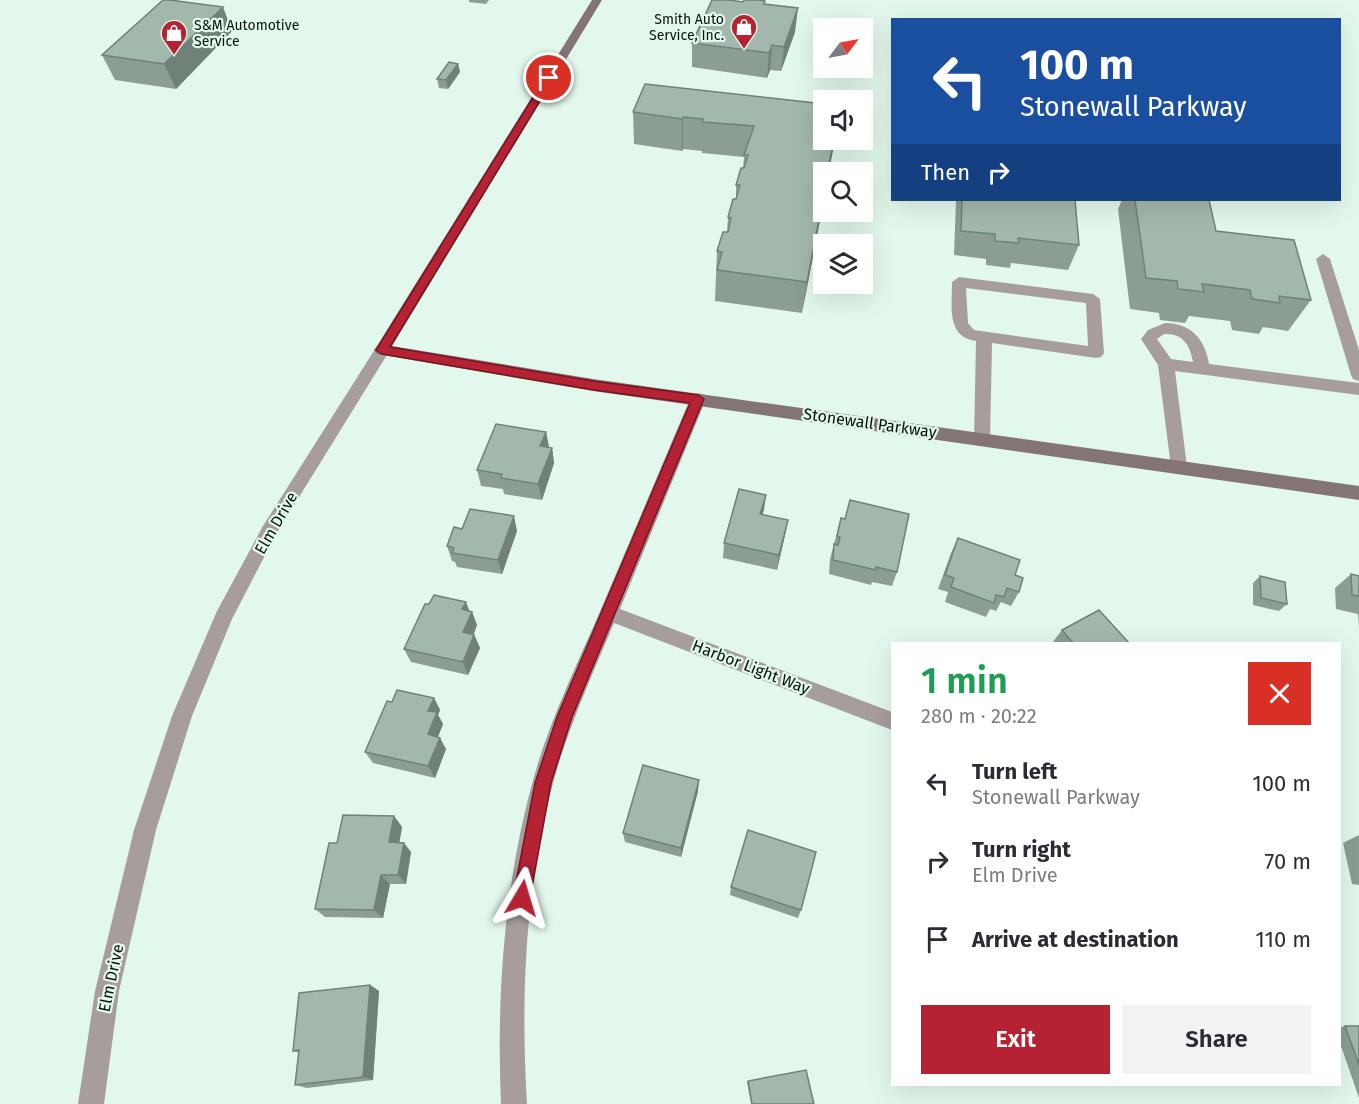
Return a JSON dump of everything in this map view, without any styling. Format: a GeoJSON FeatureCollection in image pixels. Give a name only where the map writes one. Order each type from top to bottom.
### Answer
{"type":"FeatureCollection","features":[{"type":"Feature","properties":{"kind":"street","name":"Elm Drive"},"geometry":{"type":"LineString","coordinates":[[91,1104],[107,991],[142,842],[182,716],[224,617],[269,531],[597,0]]}},
{"type":"Feature","properties":{"kind":"street"},"geometry":{"type":"LineString","coordinates":[[1323,259],[1359,375]]}},
{"type":"Feature","properties":{"kind":"street"},"geometry":{"type":"LineString","coordinates":[[959,282],[1093,299],[1096,353],[984,338],[970,335],[961,327],[959,282]]}},
{"type":"Feature","properties":{"kind":"street"},"geometry":{"type":"LineString","coordinates":[[1179,467],[1166,364],[1150,345],[1149,339],[1156,331],[1169,328],[1186,333],[1195,341],[1202,369]]}},
{"type":"Feature","properties":{"kind":"street"},"geometry":{"type":"LineString","coordinates":[[982,439],[984,338]]}},
{"type":"Feature","properties":{"kind":"street","name":"Stonewall Parkway"},"geometry":{"type":"LineString","coordinates":[[382,350],[594,385],[1359,493]]}},
{"type":"Feature","properties":{"kind":"street"},"geometry":{"type":"LineString","coordinates":[[1166,364],[1359,388]]}},
{"type":"Feature","properties":{"kind":"street"},"geometry":{"type":"LineString","coordinates":[[514,1104],[513,984],[524,877],[543,783],[561,728],[698,399]]}},
{"type":"Feature","properties":{"kind":"street","name":"Harbor Light Way"},"geometry":{"type":"LineString","coordinates":[[609,613],[891,721]]}},
{"type":"Feature","properties":{"kind":"building"},"geometry":{"type":"Polygon","coordinates":[[[163,0],[223,7],[164,64],[102,55],[163,0]]]}},
{"type":"Feature","properties":{"kind":"building"},"geometry":{"type":"Polygon","coordinates":[[[712,0],[743,2],[744,0],[759,0],[765,1],[764,4],[798,8],[784,47],[772,45],[769,53],[692,43],[712,0]]]}},
{"type":"Feature","properties":{"kind":"building"},"geometry":{"type":"Polygon","coordinates":[[[449,62],[458,64],[446,80],[437,79],[449,62]]]}},
{"type":"Feature","properties":{"kind":"building"},"geometry":{"type":"Polygon","coordinates":[[[645,84],[813,103],[813,150],[832,150],[829,162],[813,162],[813,222],[818,222],[816,234],[813,234],[813,251],[807,282],[717,270],[722,252],[717,251],[723,232],[728,232],[731,218],[728,217],[740,185],[736,185],[748,155],[744,155],[754,126],[702,122],[703,119],[683,117],[682,119],[633,112],[645,84]]]}},
{"type":"Feature","properties":{"kind":"building"},"geometry":{"type":"Polygon","coordinates":[[[962,201],[1075,201],[1079,245],[1018,238],[1019,243],[995,241],[995,234],[961,231],[962,201]]]}},
{"type":"Feature","properties":{"kind":"building"},"geometry":{"type":"Polygon","coordinates":[[[1135,201],[1209,201],[1216,231],[1294,240],[1311,300],[1279,296],[1280,303],[1252,299],[1250,290],[1202,284],[1204,292],[1178,289],[1177,281],[1146,278],[1135,201]]]}},
{"type":"Feature","properties":{"kind":"building"},"geometry":{"type":"Polygon","coordinates":[[[496,424],[546,432],[540,446],[552,448],[538,484],[501,478],[502,474],[477,470],[496,424]]]}},
{"type":"Feature","properties":{"kind":"building"},"geometry":{"type":"Polygon","coordinates":[[[739,489],[766,495],[760,514],[788,520],[779,555],[724,543],[739,489]]]}},
{"type":"Feature","properties":{"kind":"building"},"geometry":{"type":"Polygon","coordinates":[[[850,500],[909,514],[897,572],[876,567],[876,570],[833,560],[834,544],[838,545],[840,537],[837,536],[841,518],[845,519],[850,500]]]}},
{"type":"Feature","properties":{"kind":"building"},"geometry":{"type":"Polygon","coordinates":[[[470,509],[514,516],[498,560],[452,553],[454,548],[447,546],[454,527],[462,529],[470,509]]]}},
{"type":"Feature","properties":{"kind":"building"},"geometry":{"type":"Polygon","coordinates":[[[958,538],[1020,560],[1015,575],[1023,578],[1019,592],[1007,588],[1004,597],[996,595],[994,603],[951,587],[954,578],[945,575],[958,538]]]}},
{"type":"Feature","properties":{"kind":"building"},"geometry":{"type":"Polygon","coordinates":[[[1351,574],[1359,576],[1359,596],[1352,595],[1351,574]]]}},
{"type":"Feature","properties":{"kind":"building"},"geometry":{"type":"Polygon","coordinates":[[[1260,576],[1285,582],[1287,604],[1261,598],[1260,576]]]}},
{"type":"Feature","properties":{"kind":"building"},"geometry":{"type":"Polygon","coordinates":[[[434,595],[466,602],[462,609],[472,612],[463,632],[474,635],[463,662],[404,649],[425,604],[429,604],[434,595]]]}},
{"type":"Feature","properties":{"kind":"building"},"geometry":{"type":"Polygon","coordinates":[[[1099,610],[1128,642],[1072,642],[1062,630],[1099,610]]]}},
{"type":"Feature","properties":{"kind":"building"},"geometry":{"type":"Polygon","coordinates":[[[397,690],[434,698],[428,711],[437,712],[428,734],[440,738],[428,766],[365,752],[387,701],[392,702],[397,690]]]}},
{"type":"Feature","properties":{"kind":"building"},"geometry":{"type":"Polygon","coordinates":[[[643,765],[699,780],[681,848],[623,833],[643,765]]]}},
{"type":"Feature","properties":{"kind":"building"},"geometry":{"type":"Polygon","coordinates":[[[343,815],[394,816],[389,842],[404,843],[398,875],[381,875],[374,910],[315,909],[329,843],[337,843],[343,815]]]}},
{"type":"Feature","properties":{"kind":"building"},"geometry":{"type":"Polygon","coordinates":[[[748,830],[816,852],[801,910],[731,887],[748,830]]]}},
{"type":"Feature","properties":{"kind":"building"},"geometry":{"type":"Polygon","coordinates":[[[370,985],[363,1077],[295,1085],[299,1050],[293,1051],[299,993],[370,985]]]}},
{"type":"Feature","properties":{"kind":"building"},"geometry":{"type":"Polygon","coordinates":[[[1345,1026],[1359,1026],[1359,1065],[1345,1026]]]}},
{"type":"Feature","properties":{"kind":"building"},"geometry":{"type":"Polygon","coordinates":[[[806,1070],[814,1104],[752,1104],[748,1081],[806,1070]]]}},
{"type":"Feature","properties":{"kind":"place","name":"Smith Auto Service, Inc."},"geometry":{"type":"Point","coordinates":[744,50]}},
{"type":"Feature","properties":{"kind":"place","name":"S&M Automotive Service"},"geometry":{"type":"Point","coordinates":[174,56]}},
{"type":"Feature","properties":{"kind":"route"},"geometry":{"type":"LineString","coordinates":[[522,898],[524,877],[543,783],[564,717],[698,399],[594,385],[382,350],[549,78]]}}]}
